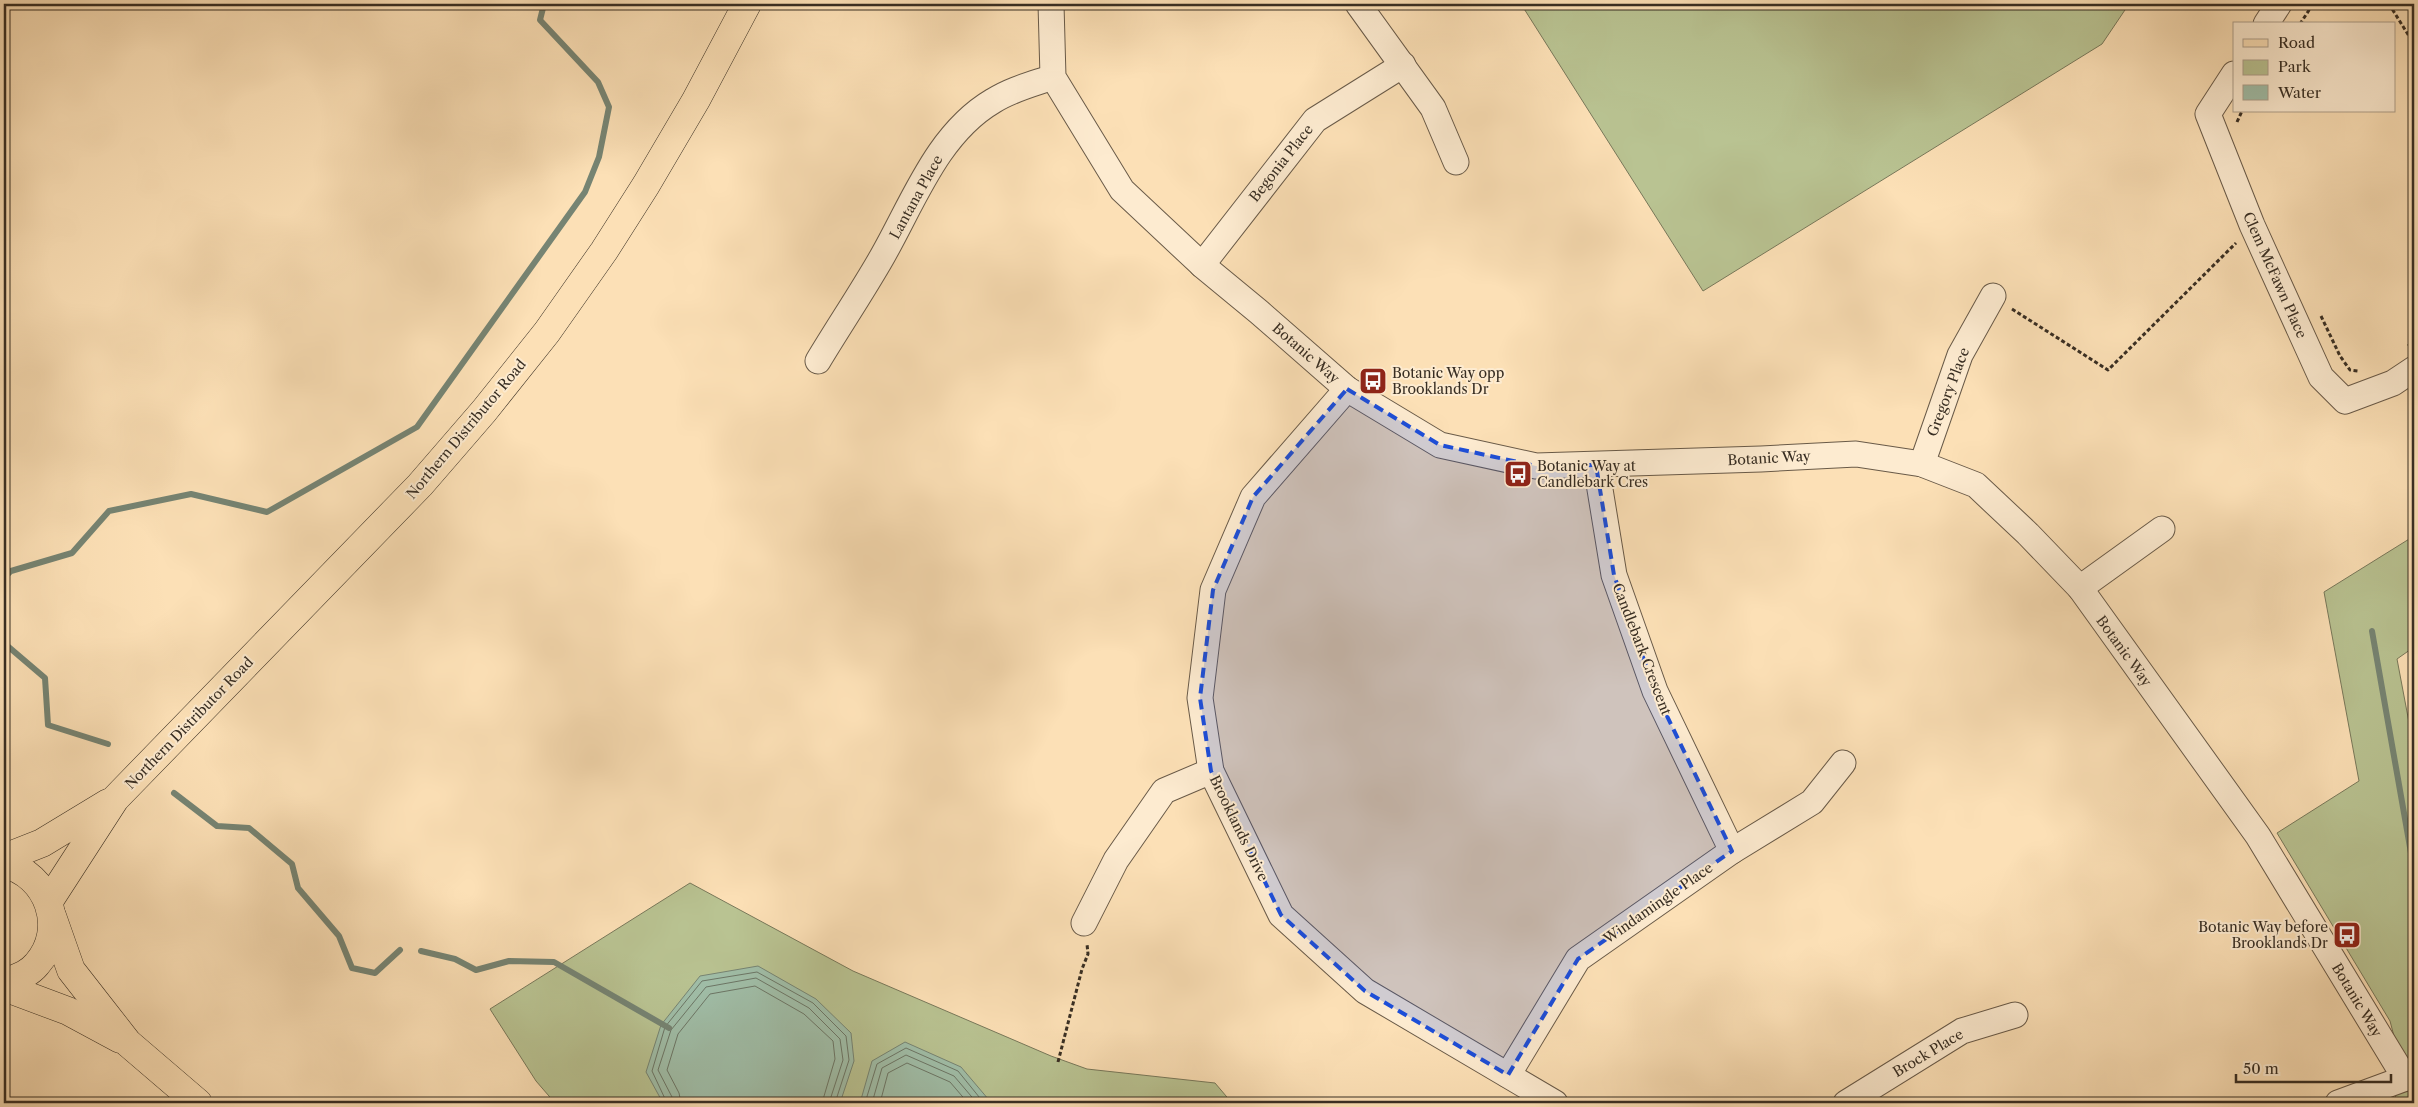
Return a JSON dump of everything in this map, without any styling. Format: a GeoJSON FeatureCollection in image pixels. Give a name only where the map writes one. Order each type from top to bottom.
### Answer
{"type":"FeatureCollection","features":[{"type":"Feature","properties":{"kind":"main road","name":"Northern Distributor Road"},"geometry":{"type":"LineString","coordinates":[[51,909],[115,799],[378,529],[484,411],[547,332],[604,251],[674,138],[747,4]]}},
{"type":"Feature","properties":{"kind":"main road","name":"Northern Distributor Road"},"geometry":{"type":"LineString","coordinates":[[4,858],[42,843],[115,799]]}},
{"type":"Feature","properties":{"kind":"main road"},"geometry":{"type":"LineString","coordinates":[[4,864],[15,866],[29,874],[41,886],[51,909],[71,970],[128,1043],[198,1103]]}},
{"type":"Feature","properties":{"kind":"main road"},"geometry":{"type":"LineString","coordinates":[[4,985],[24,975],[38,964],[49,944],[51,909]]}},
{"type":"Feature","properties":{"kind":"main road"},"geometry":{"type":"LineString","coordinates":[[4,985],[68,1012],[128,1043]]}},
{"type":"Feature","properties":{"kind":"street","name":"Botanic Way"},"geometry":{"type":"LineString","coordinates":[[1051,4],[1053,77],[1122,190],[1202,265],[1259,312],[1347,390],[1440,445],[1536,466],[1856,454],[1922,464],[1976,485],[2028,534],[2080,588],[2258,836],[2409,1077]]}},
{"type":"Feature","properties":{"kind":"street"},"geometry":{"type":"LineString","coordinates":[[1358,4],[1433,108],[1456,162]]}},
{"type":"Feature","properties":{"kind":"street"},"geometry":{"type":"LineString","coordinates":[[2267,22],[2279,4]]}},
{"type":"Feature","properties":{"kind":"street","name":"Begonia Place"},"geometry":{"type":"LineString","coordinates":[[1202,265],[1315,120],[1403,65]]}},
{"type":"Feature","properties":{"kind":"street","name":"Clem McFawn Place"},"geometry":{"type":"LineString","coordinates":[[2233,76],[2208,114],[2252,226],[2321,377],[2345,401],[2392,383],[2410,358]]}},
{"type":"Feature","properties":{"kind":"street","name":"Lantana Place"},"geometry":{"type":"LineString","coordinates":[[818,361],[881,259],[937,157],[960,128],[992,102],[1017,88],[1053,77]]}},
{"type":"Feature","properties":{"kind":"street","name":"Gregory Place"},"geometry":{"type":"LineString","coordinates":[[1922,464],[1960,355],[1993,296]]}},
{"type":"Feature","properties":{"kind":"street","name":"Brooklands Drive"},"geometry":{"type":"LineString","coordinates":[[1347,390],[1253,497],[1213,590],[1200,698],[1211,771],[1281,915],[1365,991],[1555,1103]]}},
{"type":"Feature","properties":{"kind":"street","name":"Candlebark Crescent"},"geometry":{"type":"LineString","coordinates":[[1596,465],[1614,575],[1655,691],[1732,851]]}},
{"type":"Feature","properties":{"kind":"street"},"geometry":{"type":"LineString","coordinates":[[2080,588],[2162,529]]}},
{"type":"Feature","properties":{"kind":"street","name":"Windamingle Place"},"geometry":{"type":"LineString","coordinates":[[1508,1075],[1578,959],[1732,851],[1812,802],[1843,763]]}},
{"type":"Feature","properties":{"kind":"street"},"geometry":{"type":"LineString","coordinates":[[1084,923],[1116,860],[1164,791],[1211,771]]}},
{"type":"Feature","properties":{"kind":"street","name":"Brock Place"},"geometry":{"type":"LineString","coordinates":[[1846,1103],[1962,1032],[2015,1015]]}},
{"type":"Feature","properties":{"kind":"street"},"geometry":{"type":"LineString","coordinates":[[2338,1103],[2409,1077]]}},
{"type":"Feature","properties":{"kind":"path"},"geometry":{"type":"LineString","coordinates":[[2301,22],[2313,4]]}},
{"type":"Feature","properties":{"kind":"path"},"geometry":{"type":"LineString","coordinates":[[2389,4],[2414,44]]}},
{"type":"Feature","properties":{"kind":"path"},"geometry":{"type":"LineString","coordinates":[[2237,128],[2237,118],[2241,112]]}},
{"type":"Feature","properties":{"kind":"path"},"geometry":{"type":"LineString","coordinates":[[1993,296],[2108,370],[2226,253]]}},
{"type":"Feature","properties":{"kind":"path"},"geometry":{"type":"LineString","coordinates":[[2319,312],[2340,356],[2350,370],[2360,371]]}},
{"type":"Feature","properties":{"kind":"path"},"geometry":{"type":"LineString","coordinates":[[2410,358],[2414,342]]}},
{"type":"Feature","properties":{"kind":"path"},"geometry":{"type":"LineString","coordinates":[[1058,1062],[1082,969],[1088,954]]}},
{"type":"Feature","properties":{"kind":"highlighted area"},"geometry":{"type":"Polygon","coordinates":[[[1347,389],[1440,445],[1536,466],[1596,465],[1614,575],[1655,691],[1732,851],[1578,959],[1508,1075],[1365,991],[1281,915],[1211,771],[1200,698],[1213,590],[1253,497],[1347,389]]]}},
{"type":"Feature","properties":{"kind":"green space"},"geometry":{"type":"Polygon","coordinates":[[[1521,4],[2129,4],[2102,44],[1703,291],[1521,4]]]}},
{"type":"Feature","properties":{"kind":"green space"},"geometry":{"type":"Polygon","coordinates":[[[2414,536],[2414,647],[2397,659],[2414,749],[2414,1103],[2392,1103],[2405,1078],[2390,1021],[2277,833],[2359,781],[2324,592],[2414,536]]]}},
{"type":"Feature","properties":{"kind":"green space"},"geometry":{"type":"Polygon","coordinates":[[[690,883],[853,971],[1051,1056],[1087,1069],[1215,1083],[1232,1103],[555,1103],[536,1081],[490,1009],[690,883]]]}},
{"type":"Feature","properties":{"kind":"water"},"geometry":{"type":"Polygon","coordinates":[[[758,966],[816,999],[851,1033],[854,1061],[840,1103],[663,1103],[646,1072],[661,1025],[700,976],[758,966]]]}},
{"type":"Feature","properties":{"kind":"water"},"geometry":{"type":"Polygon","coordinates":[[[905,1042],[961,1067],[989,1100],[989,1103],[860,1103],[872,1061],[905,1042]]]}},
{"type":"Feature","properties":{"kind":"waterway"},"geometry":{"type":"LineString","coordinates":[[4,578],[11,571],[72,553],[109,511],[191,494],[267,512],[417,427],[585,192],[599,157],[609,107],[598,82],[540,20],[544,4]]}},
{"type":"Feature","properties":{"kind":"waterway"},"geometry":{"type":"LineString","coordinates":[[2372,631],[2414,870]]}},
{"type":"Feature","properties":{"kind":"waterway"},"geometry":{"type":"LineString","coordinates":[[4,643],[45,678],[48,725],[108,744]]}},
{"type":"Feature","properties":{"kind":"waterway"},"geometry":{"type":"LineString","coordinates":[[174,793],[217,826],[249,828],[292,864],[298,888],[339,936],[352,968],[375,973],[400,950]]}},
{"type":"Feature","properties":{"kind":"waterway"},"geometry":{"type":"LineString","coordinates":[[421,951],[455,959],[476,970],[509,961],[554,962],[669,1028]]}},
{"type":"Feature","properties":{"kind":"place","name":"Botanic Way opp Brooklands Dr"},"geometry":{"type":"Point","coordinates":[1373,381]}},
{"type":"Feature","properties":{"kind":"place","name":"Botanic Way at Candlebark Cres"},"geometry":{"type":"Point","coordinates":[1518,474]}},
{"type":"Feature","properties":{"kind":"place","name":"Botanic Way before Brooklands Dr"},"geometry":{"type":"Point","coordinates":[2347,935]}}]}
